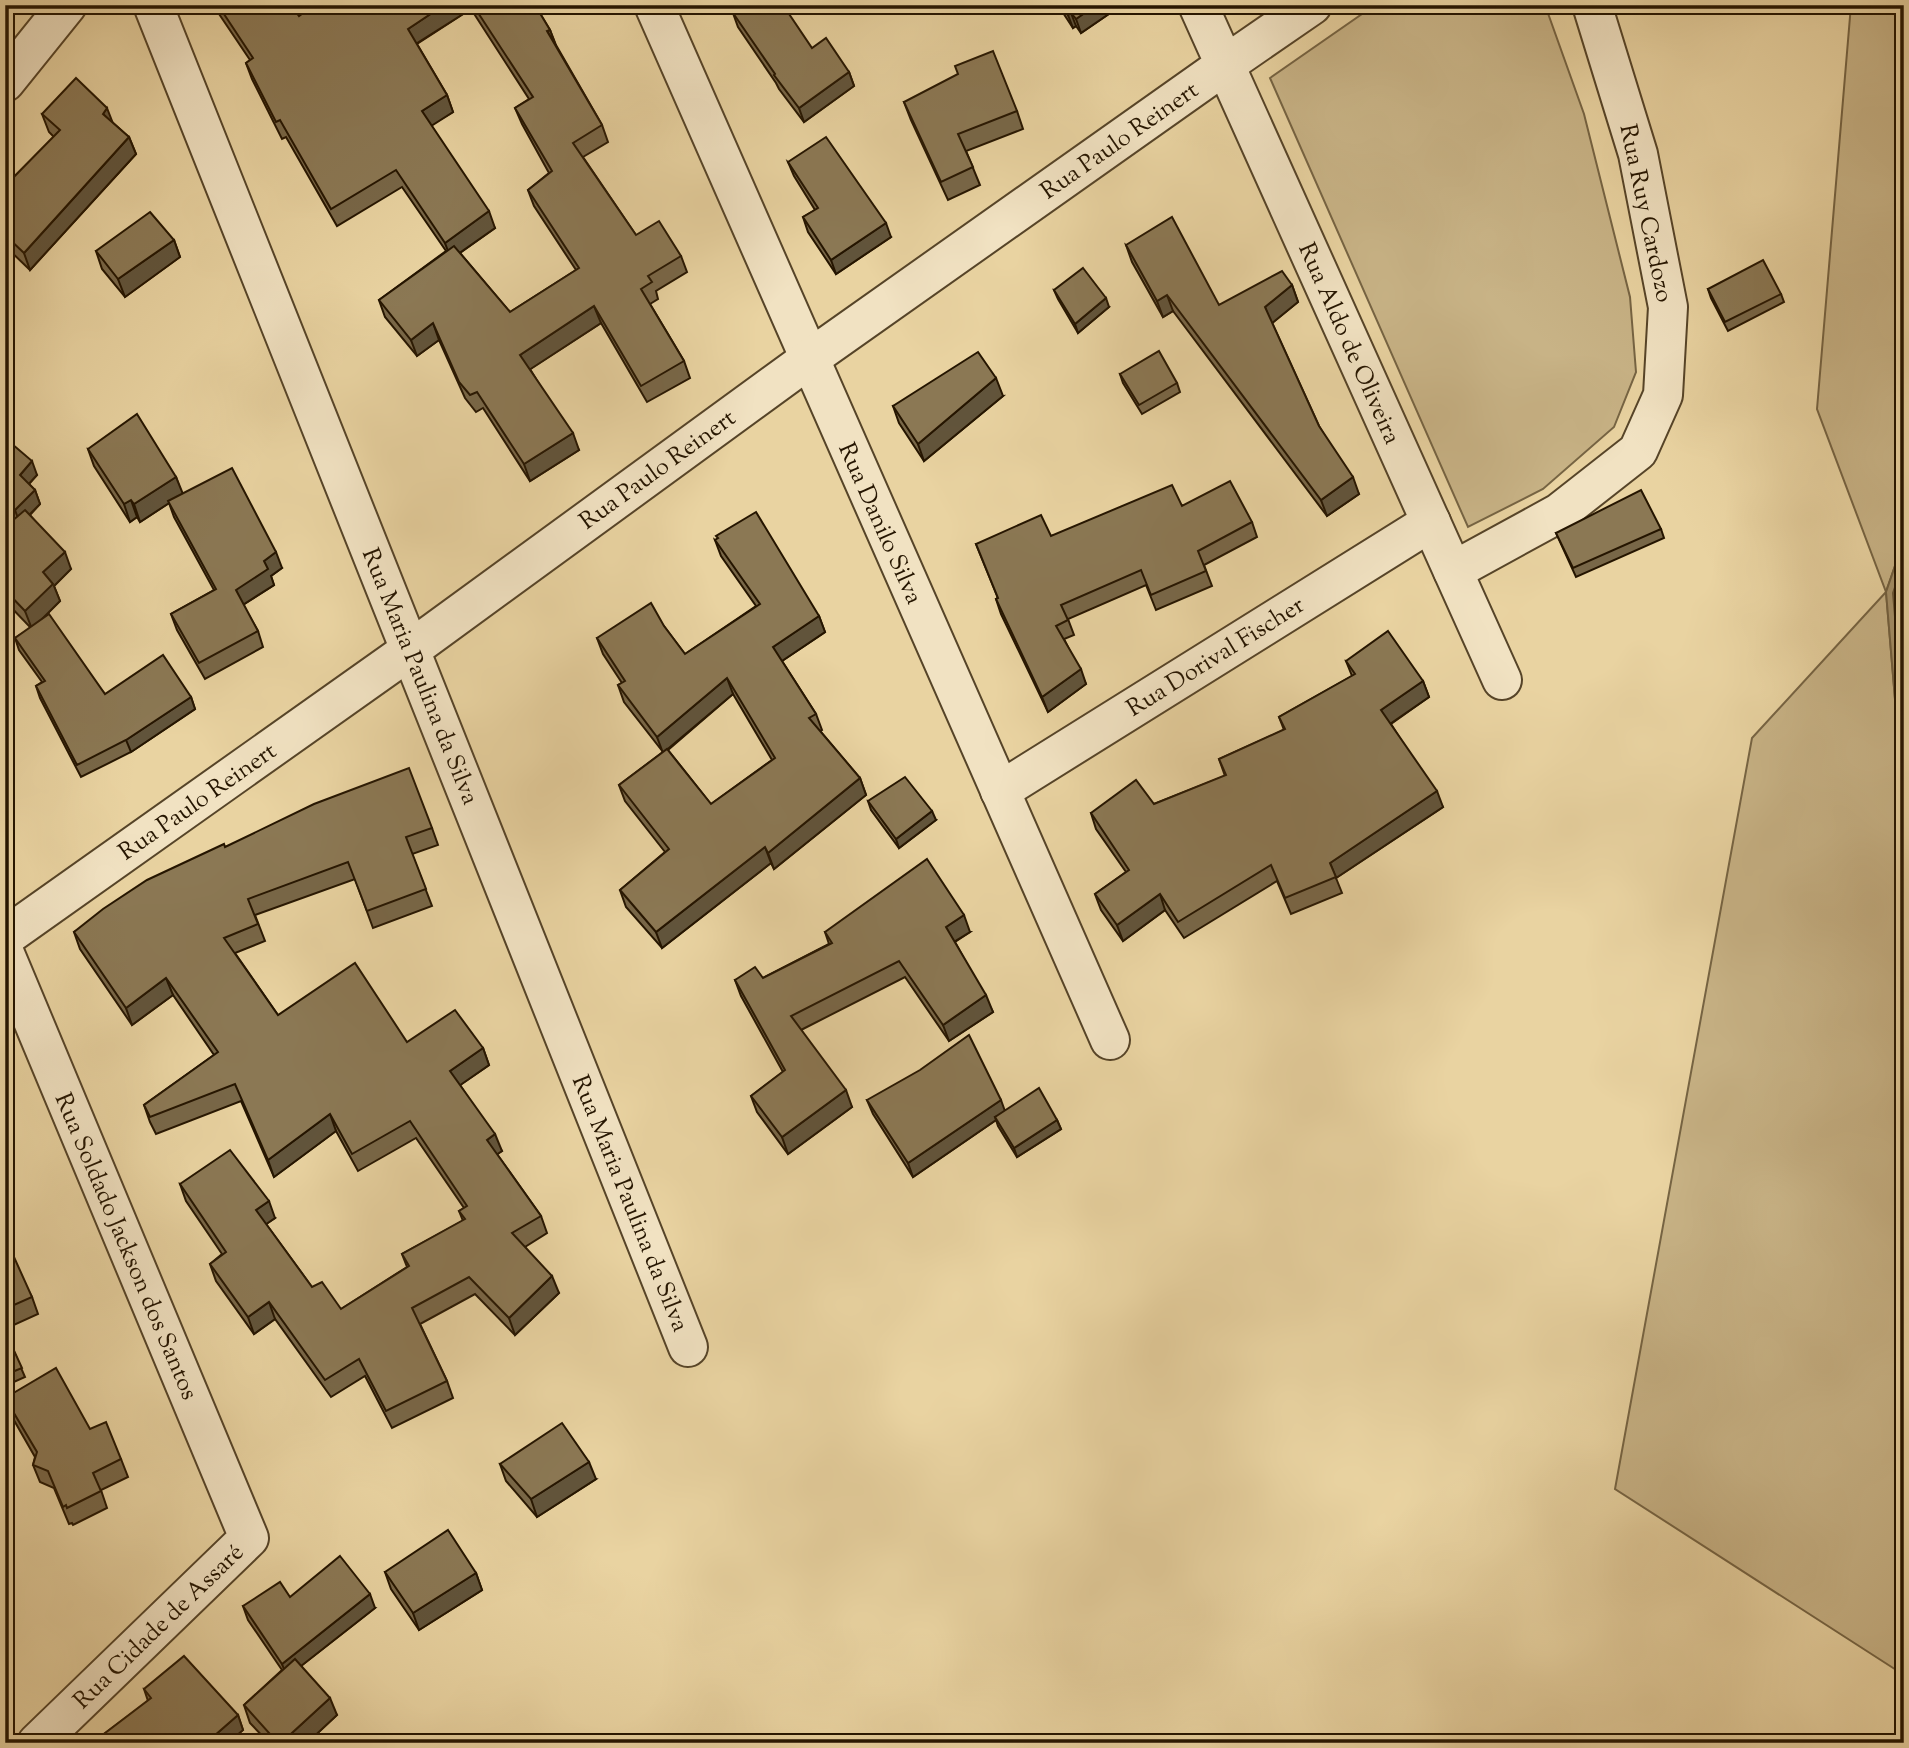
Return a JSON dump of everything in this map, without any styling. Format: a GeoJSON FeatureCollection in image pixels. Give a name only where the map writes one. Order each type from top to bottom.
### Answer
{"type":"FeatureCollection","features":[{"type":"Feature","properties":{"kind":"street"},"geometry":{"type":"LineString","coordinates":[[5,82],[67,5]]}},
{"type":"Feature","properties":{"kind":"street","name":"Rua Maria Paulina da Silva"},"geometry":{"type":"LineString","coordinates":[[153,5],[688,1347]]}},
{"type":"Feature","properties":{"kind":"street","name":"Rua Danilo Silva"},"geometry":{"type":"LineString","coordinates":[[654,5],[1110,1040]]}},
{"type":"Feature","properties":{"kind":"street","name":"Rua Aldo de Oliveira"},"geometry":{"type":"LineString","coordinates":[[1198,5],[1502,680]]}},
{"type":"Feature","properties":{"kind":"street","name":"Rua Paulo Reinert"},"geometry":{"type":"LineString","coordinates":[[5,937],[410,650],[809,359],[1312,5]]}},
{"type":"Feature","properties":{"kind":"street","name":"Rua Ruy Cardozo"},"geometry":{"type":"LineString","coordinates":[[1453,570],[1559,513],[1638,451],[1663,395],[1668,307],[1638,154],[1592,5]]}},
{"type":"Feature","properties":{"kind":"street","name":"Rua Dorival Fischer"},"geometry":{"type":"LineString","coordinates":[[999,790],[1431,522]]}},
{"type":"Feature","properties":{"kind":"street","name":"Rua Soldado Jackson dos Santos"},"geometry":{"type":"LineString","coordinates":[[5,954],[249,1538]]}},
{"type":"Feature","properties":{"kind":"street","name":"Rua Cidade de Assaré"},"geometry":{"type":"LineString","coordinates":[[37,1743],[249,1538]]}},
{"type":"Feature","properties":{"kind":"shaded area"},"geometry":{"type":"Polygon","coordinates":[[[1375,5],[1545,5],[1584,114],[1630,297],[1636,372],[1614,427],[1543,489],[1468,527],[1270,78],[1375,5]]]}},
{"type":"Feature","properties":{"kind":"shaded area"},"geometry":{"type":"Polygon","coordinates":[[[1851,5],[1904,5],[1904,540],[1886,592],[1817,409],[1851,5]]]}},
{"type":"Feature","properties":{"kind":"shaded area"},"geometry":{"type":"Polygon","coordinates":[[[1886,592],[1904,806],[1904,1675],[1615,1489],[1752,738],[1886,592]]]}},
{"type":"Feature","properties":{"kind":"water"},"geometry":{"type":"Polygon","coordinates":[[[1904,540],[1904,806],[1886,592],[1904,540]]]}},
{"type":"Feature","properties":{"kind":"building"},"geometry":{"type":"Polygon","coordinates":[[[218,5],[291,5],[299,16],[314,5],[444,5],[408,29],[447,95],[422,111],[489,211],[445,243],[396,170],[331,209],[280,120],[276,122],[246,63],[253,58],[218,5]]]}},
{"type":"Feature","properties":{"kind":"building"},"geometry":{"type":"Polygon","coordinates":[[[473,5],[535,5],[550,30],[547,31],[602,125],[573,143],[636,235],[659,221],[681,256],[648,276],[652,282],[641,289],[684,361],[641,386],[594,306],[520,355],[573,433],[524,464],[477,392],[470,395],[459,382],[433,323],[411,340],[379,300],[454,246],[510,312],[579,268],[528,190],[552,171],[515,108],[533,97],[473,5]]]}},
{"type":"Feature","properties":{"kind":"building"},"geometry":{"type":"Polygon","coordinates":[[[744,5],[783,5],[812,48],[826,38],[849,72],[799,108],[733,13],[744,5]]]}},
{"type":"Feature","properties":{"kind":"building"},"geometry":{"type":"Polygon","coordinates":[[[1062,5],[1096,5],[1076,19],[1071,13],[1068,15],[1062,5]]]}},
{"type":"Feature","properties":{"kind":"building"},"geometry":{"type":"Polygon","coordinates":[[[993,51],[1017,111],[958,134],[973,167],[941,182],[904,102],[958,74],[955,66],[993,51]]]}},
{"type":"Feature","properties":{"kind":"building"},"geometry":{"type":"Polygon","coordinates":[[[76,78],[107,108],[103,114],[129,137],[24,253],[5,235],[5,186],[60,130],[42,114],[76,78]]]}},
{"type":"Feature","properties":{"kind":"building"},"geometry":{"type":"Polygon","coordinates":[[[826,137],[886,223],[831,260],[803,217],[818,208],[788,162],[826,137]]]}},
{"type":"Feature","properties":{"kind":"building"},"geometry":{"type":"Polygon","coordinates":[[[150,212],[174,240],[118,279],[96,251],[150,212]]]}},
{"type":"Feature","properties":{"kind":"building"},"geometry":{"type":"Polygon","coordinates":[[[1172,217],[1219,305],[1282,271],[1292,285],[1265,307],[1319,426],[1353,477],[1321,500],[1167,295],[1157,301],[1126,245],[1172,217]]]}},
{"type":"Feature","properties":{"kind":"building"},"geometry":{"type":"Polygon","coordinates":[[[1763,260],[1781,294],[1725,322],[1708,289],[1763,260]]]}},
{"type":"Feature","properties":{"kind":"building"},"geometry":{"type":"Polygon","coordinates":[[[1083,268],[1106,298],[1075,324],[1054,290],[1083,268]]]}},
{"type":"Feature","properties":{"kind":"building"},"geometry":{"type":"Polygon","coordinates":[[[1159,351],[1177,383],[1139,405],[1120,374],[1159,351]]]}},
{"type":"Feature","properties":{"kind":"building"},"geometry":{"type":"Polygon","coordinates":[[[978,352],[996,378],[918,444],[893,406],[978,352]]]}},
{"type":"Feature","properties":{"kind":"building"},"geometry":{"type":"Polygon","coordinates":[[[137,414],[176,477],[134,504],[131,500],[124,504],[88,449],[137,414]]]}},
{"type":"Feature","properties":{"kind":"building"},"geometry":{"type":"Polygon","coordinates":[[[5,438],[32,461],[20,475],[35,490],[15,510],[5,502],[5,438]]]}},
{"type":"Feature","properties":{"kind":"building"},"geometry":{"type":"Polygon","coordinates":[[[232,468],[276,552],[264,561],[268,569],[236,590],[258,631],[199,663],[171,614],[216,589],[168,501],[232,468]]]}},
{"type":"Feature","properties":{"kind":"building"},"geometry":{"type":"Polygon","coordinates":[[[1230,481],[1252,522],[1198,551],[1206,571],[1151,595],[1141,570],[1061,605],[1068,620],[1056,626],[1081,669],[1042,697],[996,599],[998,598],[976,544],[1041,515],[1051,536],[1172,485],[1182,506],[1230,481]]]}},
{"type":"Feature","properties":{"kind":"building"},"geometry":{"type":"Polygon","coordinates":[[[1641,490],[1661,529],[1573,568],[1556,533],[1641,490]]]}},
{"type":"Feature","properties":{"kind":"building"},"geometry":{"type":"Polygon","coordinates":[[[25,510],[65,552],[43,572],[53,584],[25,611],[5,590],[5,527],[25,510]]]}},
{"type":"Feature","properties":{"kind":"building"},"geometry":{"type":"Polygon","coordinates":[[[756,512],[819,616],[773,647],[816,714],[809,718],[860,778],[768,853],[765,847],[656,932],[620,890],[669,849],[619,785],[667,749],[711,804],[775,758],[727,678],[657,737],[618,685],[625,681],[597,638],[651,603],[685,654],[760,604],[715,540],[718,538],[716,536],[756,512]]]}},
{"type":"Feature","properties":{"kind":"building"},"geometry":{"type":"Polygon","coordinates":[[[49,614],[105,694],[163,655],[191,697],[126,740],[77,765],[36,686],[45,681],[15,638],[49,614]]]}},
{"type":"Feature","properties":{"kind":"building"},"geometry":{"type":"Polygon","coordinates":[[[1388,631],[1423,681],[1381,710],[1437,791],[1330,863],[1336,877],[1285,898],[1271,865],[1178,922],[1160,894],[1117,925],[1095,894],[1129,870],[1091,813],[1136,780],[1154,804],[1226,775],[1219,759],[1285,729],[1279,717],[1355,674],[1346,661],[1388,631]]]}},
{"type":"Feature","properties":{"kind":"building"},"geometry":{"type":"Polygon","coordinates":[[[409,768],[432,828],[406,837],[426,889],[367,911],[348,862],[248,899],[258,924],[224,938],[278,1015],[355,963],[407,1042],[455,1010],[483,1048],[450,1071],[495,1134],[487,1140],[541,1216],[512,1233],[552,1276],[509,1318],[469,1277],[412,1308],[447,1381],[386,1411],[359,1359],[325,1380],[269,1302],[248,1317],[210,1264],[226,1252],[180,1184],[230,1150],[269,1201],[256,1210],[312,1287],[322,1282],[341,1309],[409,1266],[402,1254],[465,1219],[459,1211],[467,1206],[410,1121],[352,1154],[330,1114],[268,1160],[235,1084],[150,1117],[144,1105],[218,1052],[166,978],[126,1008],[74,932],[147,880],[224,844],[225,847],[314,804],[409,768]]]}},
{"type":"Feature","properties":{"kind":"building"},"geometry":{"type":"Polygon","coordinates":[[[905,777],[932,811],[896,839],[868,801],[905,777]]]}},
{"type":"Feature","properties":{"kind":"building"},"geometry":{"type":"Polygon","coordinates":[[[927,859],[964,915],[946,927],[986,995],[943,1025],[899,961],[791,1016],[846,1090],[782,1137],[751,1096],[785,1070],[735,980],[755,967],[763,978],[832,943],[825,932],[927,859]]]}},
{"type":"Feature","properties":{"kind":"building"},"geometry":{"type":"Polygon","coordinates":[[[969,1035],[1001,1100],[908,1163],[867,1100],[920,1070],[969,1035]]]}},
{"type":"Feature","properties":{"kind":"building"},"geometry":{"type":"Polygon","coordinates":[[[1039,1088],[1057,1120],[1014,1148],[995,1117],[1039,1088]]]}},
{"type":"Feature","properties":{"kind":"building"},"geometry":{"type":"Polygon","coordinates":[[[9,1246],[32,1297],[5,1309],[5,1248],[9,1246]]]}},
{"type":"Feature","properties":{"kind":"building"},"geometry":{"type":"Polygon","coordinates":[[[5,1331],[22,1368],[5,1375],[5,1331]]]}},
{"type":"Feature","properties":{"kind":"building"},"geometry":{"type":"Polygon","coordinates":[[[56,1368],[90,1429],[106,1422],[121,1459],[93,1473],[101,1491],[67,1508],[66,1505],[63,1507],[48,1471],[33,1465],[37,1452],[5,1398],[56,1368]]]}},
{"type":"Feature","properties":{"kind":"building"},"geometry":{"type":"Polygon","coordinates":[[[562,1423],[589,1462],[531,1499],[500,1464],[562,1423]]]}},
{"type":"Feature","properties":{"kind":"building"},"geometry":{"type":"Polygon","coordinates":[[[448,1530],[476,1573],[413,1613],[385,1572],[448,1530]]]}},
{"type":"Feature","properties":{"kind":"building"},"geometry":{"type":"Polygon","coordinates":[[[340,1556],[370,1594],[282,1664],[243,1606],[280,1582],[290,1597],[340,1556]]]}},
{"type":"Feature","properties":{"kind":"building"},"geometry":{"type":"Polygon","coordinates":[[[184,1656],[238,1715],[206,1743],[92,1743],[151,1698],[144,1689],[184,1656]]]}},
{"type":"Feature","properties":{"kind":"building"},"geometry":{"type":"Polygon","coordinates":[[[295,1659],[330,1698],[278,1743],[244,1705],[295,1659]]]}}]}
